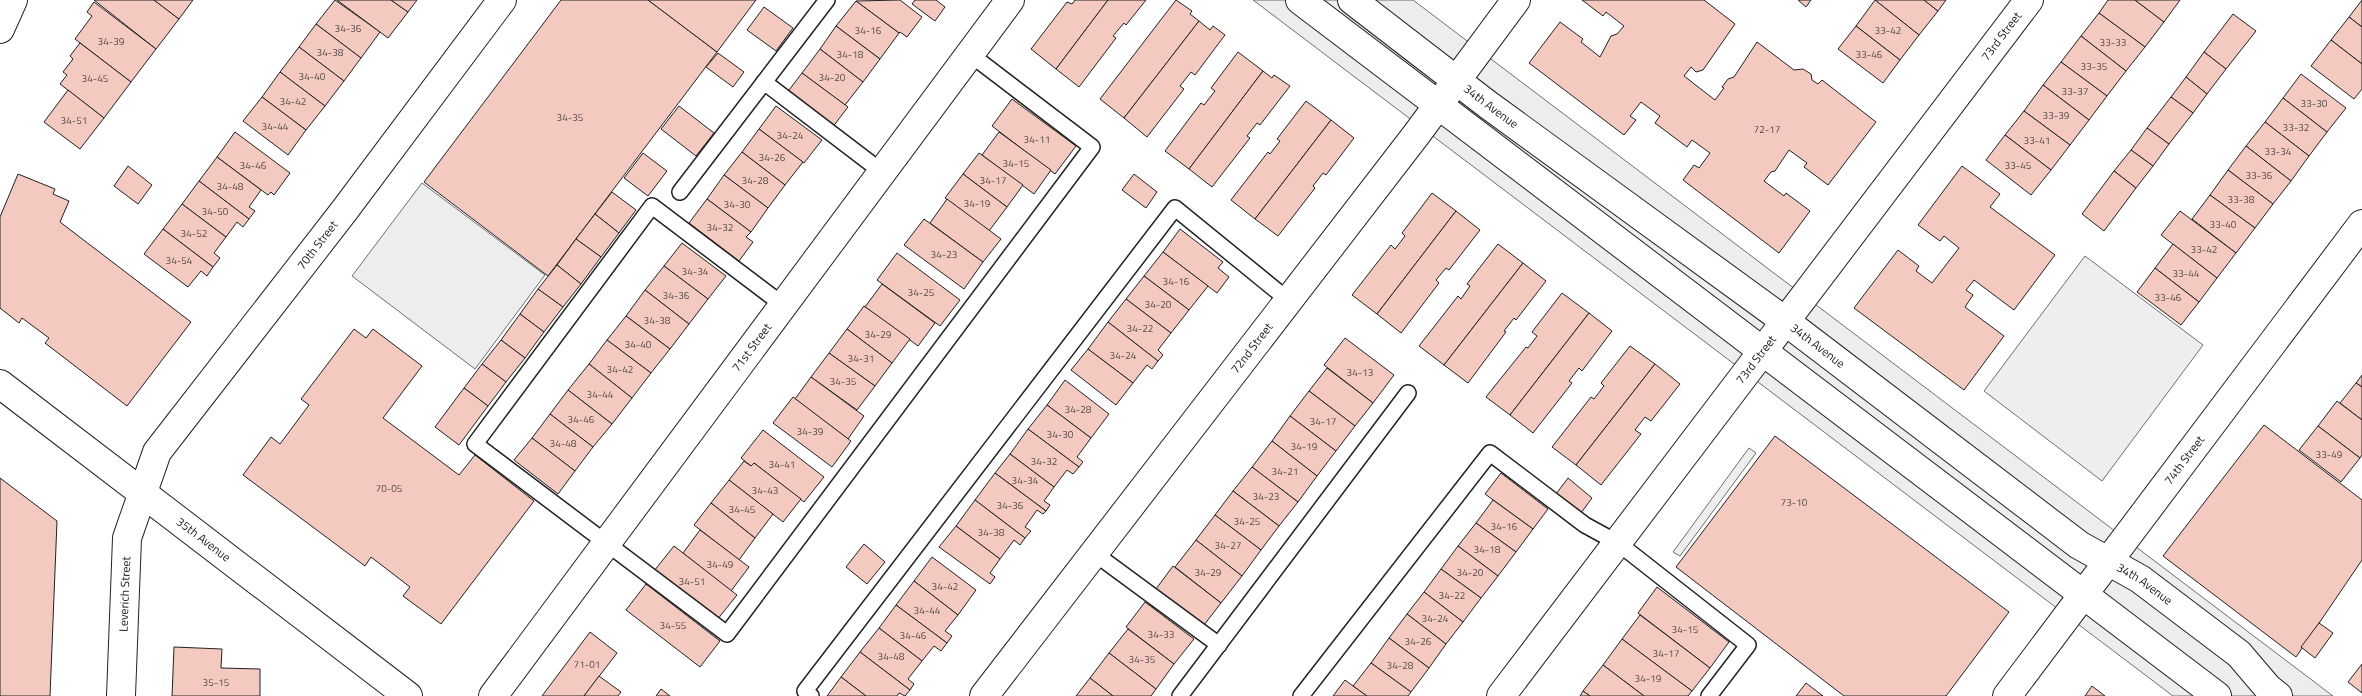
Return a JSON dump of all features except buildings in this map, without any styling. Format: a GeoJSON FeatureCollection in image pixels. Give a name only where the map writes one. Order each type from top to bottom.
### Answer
{"type":"FeatureCollection","features":[{"type":"Feature","properties":{"kind":"street"},"geometry":{"type":"LineString","coordinates":[[0,29],[13,0]]}},
{"type":"Feature","properties":{"kind":"street","name":"70th Street"},"geometry":{"type":"LineString","coordinates":[[143,493],[157,452],[344,211],[502,0]]}},
{"type":"Feature","properties":{"kind":"street","name":"71st Street"},"geometry":{"type":"LineString","coordinates":[[493,696],[1010,0]]}},
{"type":"Feature","properties":{"kind":"street"},"geometry":{"type":"LineString","coordinates":[[1300,0],[2217,696]]}},
{"type":"Feature","properties":{"kind":"street","name":"34th Avenue"},"geometry":{"type":"LineString","coordinates":[[1352,0],[1456,81],[1785,321],[2079,545],[2140,579],[2239,654],[2268,688],[2278,696]]}},
{"type":"Feature","properties":{"kind":"street","name":"72nd Street"},"geometry":{"type":"LineString","coordinates":[[984,696],[1456,81],[1516,0]]}},
{"type":"Feature","properties":{"kind":"street","name":"73rd Street"},"geometry":{"type":"LineString","coordinates":[[1501,696],[2029,0]]}},
{"type":"Feature","properties":{"kind":"street","name":"74th Street"},"geometry":{"type":"LineString","coordinates":[[2007,696],[2362,224]]}},
{"type":"Feature","properties":{"kind":"street","name":"35th Avenue"},"geometry":{"type":"LineString","coordinates":[[0,384],[408,696]]}},
{"type":"Feature","properties":{"kind":"street","name":"Leverich Street"},"geometry":{"type":"LineString","coordinates":[[121,696],[127,538],[143,493]]}},
{"type":"Feature","properties":{"kind":"lane"},"geometry":{"type":"LineString","coordinates":[[680,192],[826,0]]}},
{"type":"Feature","properties":{"kind":"lane"},"geometry":{"type":"LineString","coordinates":[[783,304],[652,206],[475,444],[728,634],[1092,147],[970,54]]}},
{"type":"Feature","properties":{"kind":"lane"},"geometry":{"type":"LineString","coordinates":[[764,82],[882,172]]}},
{"type":"Feature","properties":{"kind":"lane"},"geometry":{"type":"LineString","coordinates":[[811,696],[805,691],[1175,208],[1288,300]]}},
{"type":"Feature","properties":{"kind":"lane"},"geometry":{"type":"LineString","coordinates":[[1180,696],[1408,394]]}},
{"type":"Feature","properties":{"kind":"lane"},"geometry":{"type":"LineString","coordinates":[[1301,696],[1490,453],[1585,525],[1618,543],[1748,645],[1709,696]]}},
{"type":"Feature","properties":{"kind":"lane"},"geometry":{"type":"LineString","coordinates":[[1094,553],[1219,645]]}},
{"type":"Feature","properties":{"kind":"shaded area"},"geometry":{"type":"Polygon","coordinates":[[[1253,0],[1413,0],[2333,696],[2173,696],[1253,0]]]}},
{"type":"Feature","properties":{"kind":"shaded area"},"geometry":{"type":"Polygon","coordinates":[[[422,183],[545,275],[475,369],[352,276],[422,183]]]}},
{"type":"Feature","properties":{"kind":"shaded area"},"geometry":{"type":"Polygon","coordinates":[[[2085,256],[2203,345],[2102,481],[1984,391],[2085,256]]]}},
{"type":"Feature","properties":{"kind":"shaded area"},"geometry":{"type":"Polygon","coordinates":[[[1749,448],[1756,453],[1680,556],[1673,552],[1749,448]]]}}]}
